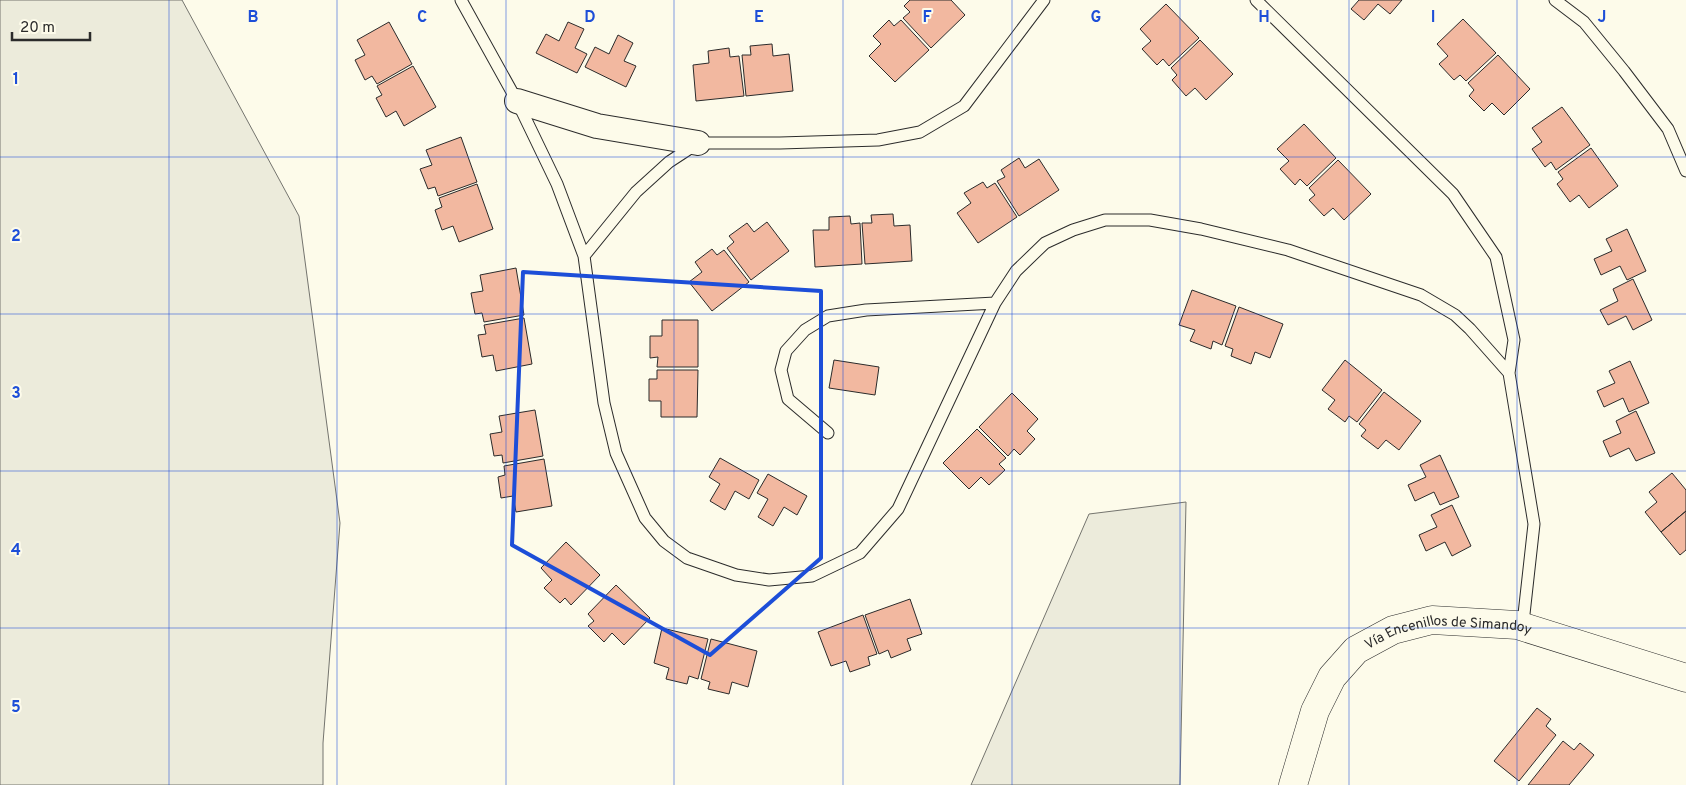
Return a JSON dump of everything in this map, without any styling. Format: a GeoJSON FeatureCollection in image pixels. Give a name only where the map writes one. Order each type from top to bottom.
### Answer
{"type":"FeatureCollection","features":[{"type":"Feature","properties":{"kind":"street"},"geometry":{"type":"LineString","coordinates":[[517,101],[597,126],[698,143]]}},
{"type":"Feature","properties":{"kind":"street","name":"Vía Encenillos de Simandoy"},"geometry":{"type":"LineString","coordinates":[[1292,785],[1315,711],[1332,677],[1356,650],[1393,630],[1432,620],[1517,625],[1686,678]]}},
{"type":"Feature","properties":{"kind":"lane"},"geometry":{"type":"LineString","coordinates":[[461,0],[517,101],[557,184],[584,256],[604,403],[616,452],[644,518],[664,541],[687,558],[736,575],[769,580],[812,576],[860,553],[898,509],[995,303],[1016,271],[1045,243],[1073,230],[1105,220],[1150,220],[1201,229],[1288,250],[1421,295],[1455,315],[1509,373]]}},
{"type":"Feature","properties":{"kind":"lane"},"geometry":{"type":"LineString","coordinates":[[584,256],[636,192],[669,162],[698,143],[878,140],[920,132],[964,106],[1044,0]]}},
{"type":"Feature","properties":{"kind":"lane"},"geometry":{"type":"LineString","coordinates":[[1256,0],[1453,194],[1496,257],[1514,340],[1509,373],[1534,524],[1524,614],[1517,625]]}},
{"type":"Feature","properties":{"kind":"lane"},"geometry":{"type":"LineString","coordinates":[[1555,0],[1584,22],[1624,70],[1668,129],[1686,171]]}},
{"type":"Feature","properties":{"kind":"lane"},"geometry":{"type":"LineString","coordinates":[[828,433],[788,400],[781,370],[786,351],[805,330],[828,316],[866,310],[995,303]]}},
{"type":"Feature","properties":{"kind":"highlighted area"},"geometry":{"type":"Polygon","coordinates":[[[523,272],[821,291],[821,558],[710,655],[512,545],[523,272]]]}},
{"type":"Feature","properties":{"kind":"shaded area"},"geometry":{"type":"Polygon","coordinates":[[[0,0],[182,0],[299,216],[340,523],[323,743],[323,785],[0,785],[0,0]]]}},
{"type":"Feature","properties":{"kind":"shaded area"},"geometry":{"type":"Polygon","coordinates":[[[1186,502],[1180,785],[971,785],[1089,514],[1186,502]]]}},
{"type":"Feature","properties":{"kind":"building"},"geometry":{"type":"Polygon","coordinates":[[[910,0],[951,0],[965,15],[931,48],[903,18],[910,12],[904,6],[910,0]]]}},
{"type":"Feature","properties":{"kind":"building"},"geometry":{"type":"Polygon","coordinates":[[[1359,0],[1402,0],[1390,14],[1378,4],[1364,20],[1351,9],[1359,0]]]}},
{"type":"Feature","properties":{"kind":"building"},"geometry":{"type":"Polygon","coordinates":[[[1166,4],[1199,38],[1169,66],[1163,59],[1157,65],[1142,49],[1151,41],[1140,29],[1166,4]]]}},
{"type":"Feature","properties":{"kind":"building"},"geometry":{"type":"Polygon","coordinates":[[[1463,19],[1496,53],[1466,81],[1460,75],[1454,80],[1439,64],[1448,56],[1437,44],[1463,19]]]}},
{"type":"Feature","properties":{"kind":"building"},"geometry":{"type":"Polygon","coordinates":[[[889,20],[894,26],[901,20],[929,50],[895,82],[869,56],[881,44],[873,36],[889,20]]]}},
{"type":"Feature","properties":{"kind":"building"},"geometry":{"type":"Polygon","coordinates":[[[389,22],[412,64],[377,84],[372,76],[365,80],[355,60],[365,55],[357,40],[389,22]]]}},
{"type":"Feature","properties":{"kind":"building"},"geometry":{"type":"Polygon","coordinates":[[[568,22],[584,29],[575,48],[587,54],[577,73],[536,53],[546,34],[559,41],[568,22]]]}},
{"type":"Feature","properties":{"kind":"building"},"geometry":{"type":"Polygon","coordinates":[[[618,35],[633,43],[624,61],[636,66],[626,87],[585,67],[595,47],[609,54],[618,35]]]}},
{"type":"Feature","properties":{"kind":"building"},"geometry":{"type":"Polygon","coordinates":[[[1200,40],[1233,74],[1206,100],[1195,88],[1186,96],[1172,80],[1177,75],[1171,68],[1200,40]]]}},
{"type":"Feature","properties":{"kind":"building"},"geometry":{"type":"Polygon","coordinates":[[[772,44],[773,56],[789,54],[793,91],[746,96],[742,55],[751,55],[750,46],[772,44]]]}},
{"type":"Feature","properties":{"kind":"building"},"geometry":{"type":"Polygon","coordinates":[[[729,48],[730,57],[739,56],[744,96],[696,101],[693,65],[709,63],[708,51],[729,48]]]}},
{"type":"Feature","properties":{"kind":"building"},"geometry":{"type":"Polygon","coordinates":[[[1498,55],[1530,89],[1504,115],[1492,103],[1484,111],[1469,96],[1474,90],[1468,83],[1498,55]]]}},
{"type":"Feature","properties":{"kind":"building"},"geometry":{"type":"Polygon","coordinates":[[[413,66],[436,107],[404,126],[396,111],[386,117],[376,98],[382,95],[377,86],[413,66]]]}},
{"type":"Feature","properties":{"kind":"building"},"geometry":{"type":"Polygon","coordinates":[[[1562,107],[1590,145],[1556,170],[1551,162],[1545,167],[1532,149],[1542,142],[1532,128],[1562,107]]]}},
{"type":"Feature","properties":{"kind":"building"},"geometry":{"type":"Polygon","coordinates":[[[1304,124],[1336,158],[1307,186],[1300,179],[1295,185],[1280,169],[1289,161],[1277,149],[1304,124]]]}},
{"type":"Feature","properties":{"kind":"building"},"geometry":{"type":"Polygon","coordinates":[[[461,137],[477,182],[438,196],[435,187],[428,189],[420,169],[432,165],[426,150],[461,137]]]}},
{"type":"Feature","properties":{"kind":"building"},"geometry":{"type":"Polygon","coordinates":[[[1591,148],[1618,186],[1589,208],[1579,195],[1570,202],[1557,184],[1563,179],[1558,172],[1591,148]]]}},
{"type":"Feature","properties":{"kind":"building"},"geometry":{"type":"Polygon","coordinates":[[[1019,158],[1025,168],[1039,159],[1059,190],[1019,216],[997,181],[1005,177],[1001,170],[1019,158]]]}},
{"type":"Feature","properties":{"kind":"building"},"geometry":{"type":"Polygon","coordinates":[[[1338,160],[1371,194],[1344,220],[1333,208],[1324,216],[1309,200],[1315,195],[1309,188],[1338,160]]]}},
{"type":"Feature","properties":{"kind":"building"},"geometry":{"type":"Polygon","coordinates":[[[983,182],[987,188],[995,183],[1017,217],[978,243],[957,213],[971,203],[964,193],[983,182]]]}},
{"type":"Feature","properties":{"kind":"building"},"geometry":{"type":"Polygon","coordinates":[[[477,184],[493,229],[459,242],[453,226],[442,230],[435,210],[442,207],[439,198],[477,184]]]}},
{"type":"Feature","properties":{"kind":"building"},"geometry":{"type":"Polygon","coordinates":[[[893,214],[894,226],[910,225],[912,261],[865,264],[862,223],[872,223],[871,215],[893,214]]]}},
{"type":"Feature","properties":{"kind":"building"},"geometry":{"type":"Polygon","coordinates":[[[850,216],[851,224],[860,223],[862,264],[815,267],[813,230],[829,230],[829,217],[850,216]]]}},
{"type":"Feature","properties":{"kind":"building"},"geometry":{"type":"Polygon","coordinates":[[[767,222],[789,251],[751,280],[727,248],[734,242],[729,236],[747,223],[754,232],[767,222]]]}},
{"type":"Feature","properties":{"kind":"building"},"geometry":{"type":"Polygon","coordinates":[[[1627,229],[1646,271],[1627,280],[1620,266],[1601,275],[1594,259],[1612,251],[1606,239],[1627,229]]]}},
{"type":"Feature","properties":{"kind":"building"},"geometry":{"type":"Polygon","coordinates":[[[712,249],[717,255],[724,250],[749,282],[712,311],[689,282],[702,272],[695,262],[712,249]]]}},
{"type":"Feature","properties":{"kind":"building"},"geometry":{"type":"Polygon","coordinates":[[[516,268],[524,315],[484,322],[482,313],[475,314],[471,293],[483,291],[480,275],[516,268]]]}},
{"type":"Feature","properties":{"kind":"building"},"geometry":{"type":"Polygon","coordinates":[[[1633,279],[1652,320],[1633,330],[1626,316],[1608,325],[1600,310],[1618,301],[1613,289],[1633,279]]]}},
{"type":"Feature","properties":{"kind":"building"},"geometry":{"type":"Polygon","coordinates":[[[1192,290],[1236,306],[1222,345],[1213,341],[1211,349],[1190,341],[1195,330],[1179,325],[1192,290]]]}},
{"type":"Feature","properties":{"kind":"building"},"geometry":{"type":"Polygon","coordinates":[[[1239,307],[1283,324],[1270,358],[1255,352],[1251,364],[1231,356],[1233,349],[1225,346],[1239,307]]]}},
{"type":"Feature","properties":{"kind":"building"},"geometry":{"type":"Polygon","coordinates":[[[524,318],[532,364],[496,371],[493,355],[482,357],[478,335],[486,334],[484,325],[524,318]]]}},
{"type":"Feature","properties":{"kind":"building"},"geometry":{"type":"Polygon","coordinates":[[[662,320],[698,320],[698,367],[657,367],[658,357],[650,358],[650,336],[662,336],[662,320]]]}},
{"type":"Feature","properties":{"kind":"building"},"geometry":{"type":"Polygon","coordinates":[[[834,360],[879,367],[875,395],[829,388],[834,360]]]}},
{"type":"Feature","properties":{"kind":"building"},"geometry":{"type":"Polygon","coordinates":[[[1345,360],[1382,390],[1357,422],[1349,416],[1345,422],[1328,409],[1335,400],[1322,390],[1345,360]]]}},
{"type":"Feature","properties":{"kind":"building"},"geometry":{"type":"Polygon","coordinates":[[[1630,361],[1649,403],[1629,412],[1623,398],[1604,407],[1597,391],[1615,383],[1609,371],[1630,361]]]}},
{"type":"Feature","properties":{"kind":"building"},"geometry":{"type":"Polygon","coordinates":[[[657,370],[698,370],[697,417],[661,417],[661,401],[649,401],[649,379],[657,379],[657,370]]]}},
{"type":"Feature","properties":{"kind":"building"},"geometry":{"type":"Polygon","coordinates":[[[1384,392],[1421,421],[1399,450],[1386,440],[1378,449],[1361,436],[1366,430],[1359,424],[1384,392]]]}},
{"type":"Feature","properties":{"kind":"building"},"geometry":{"type":"Polygon","coordinates":[[[1012,393],[1038,419],[1027,431],[1035,439],[1020,455],[1014,449],[1008,456],[979,427],[1012,393]]]}},
{"type":"Feature","properties":{"kind":"building"},"geometry":{"type":"Polygon","coordinates":[[[535,410],[543,456],[503,463],[502,455],[494,456],[490,434],[502,432],[499,416],[535,410]]]}},
{"type":"Feature","properties":{"kind":"building"},"geometry":{"type":"Polygon","coordinates":[[[1636,411],[1655,453],[1636,461],[1629,448],[1610,457],[1603,441],[1621,433],[1616,421],[1636,411]]]}},
{"type":"Feature","properties":{"kind":"building"},"geometry":{"type":"Polygon","coordinates":[[[977,429],[1006,458],[999,464],[1005,470],[989,485],[981,477],[969,489],[943,463],[977,429]]]}},
{"type":"Feature","properties":{"kind":"building"},"geometry":{"type":"Polygon","coordinates":[[[1440,455],[1459,497],[1440,505],[1434,492],[1415,501],[1408,485],[1426,477],[1420,465],[1440,455]]]}},
{"type":"Feature","properties":{"kind":"building"},"geometry":{"type":"Polygon","coordinates":[[[720,458],[759,480],[749,499],[735,491],[725,510],[710,501],[720,484],[709,477],[720,458]]]}},
{"type":"Feature","properties":{"kind":"building"},"geometry":{"type":"Polygon","coordinates":[[[544,459],[552,506],[516,512],[513,496],[501,498],[498,477],[505,475],[504,466],[544,459]]]}},
{"type":"Feature","properties":{"kind":"building"},"geometry":{"type":"Polygon","coordinates":[[[1672,473],[1686,490],[1686,511],[1661,532],[1645,512],[1657,502],[1649,492],[1672,473]]]}},
{"type":"Feature","properties":{"kind":"building"},"geometry":{"type":"Polygon","coordinates":[[[768,474],[807,496],[797,515],[784,507],[773,526],[758,517],[768,499],[757,493],[768,474]]]}},
{"type":"Feature","properties":{"kind":"building"},"geometry":{"type":"Polygon","coordinates":[[[1452,505],[1471,546],[1452,556],[1445,542],[1426,551],[1419,535],[1437,527],[1431,515],[1452,505]]]}},
{"type":"Feature","properties":{"kind":"building"},"geometry":{"type":"Polygon","coordinates":[[[1686,511],[1686,550],[1680,555],[1661,532],[1686,511]]]}},
{"type":"Feature","properties":{"kind":"building"},"geometry":{"type":"Polygon","coordinates":[[[566,542],[600,575],[571,605],[565,598],[560,603],[544,588],[552,580],[541,568],[566,542]]]}},
{"type":"Feature","properties":{"kind":"building"},"geometry":{"type":"Polygon","coordinates":[[[616,585],[650,618],[624,645],[612,633],[604,642],[588,626],[594,621],[588,614],[616,585]]]}},
{"type":"Feature","properties":{"kind":"building"},"geometry":{"type":"Polygon","coordinates":[[[910,599],[922,634],[907,639],[911,650],[891,658],[888,650],[879,654],[865,615],[910,599]]]}},
{"type":"Feature","properties":{"kind":"building"},"geometry":{"type":"Polygon","coordinates":[[[863,615],[877,654],[868,657],[870,665],[850,672],[846,661],[831,666],[818,632],[863,615]]]}},
{"type":"Feature","properties":{"kind":"building"},"geometry":{"type":"Polygon","coordinates":[[[662,628],[708,639],[698,679],[689,676],[687,684],[666,679],[669,668],[654,663],[662,628]]]}},
{"type":"Feature","properties":{"kind":"building"},"geometry":{"type":"Polygon","coordinates":[[[711,639],[757,651],[748,687],[732,682],[729,694],[708,689],[710,682],[701,679],[711,639]]]}},
{"type":"Feature","properties":{"kind":"building"},"geometry":{"type":"Polygon","coordinates":[[[1537,708],[1551,719],[1546,726],[1556,735],[1519,781],[1494,761],[1537,708]]]}},
{"type":"Feature","properties":{"kind":"building"},"geometry":{"type":"Polygon","coordinates":[[[1563,741],[1574,750],[1580,743],[1594,755],[1569,785],[1528,785],[1563,741]]]}}]}
